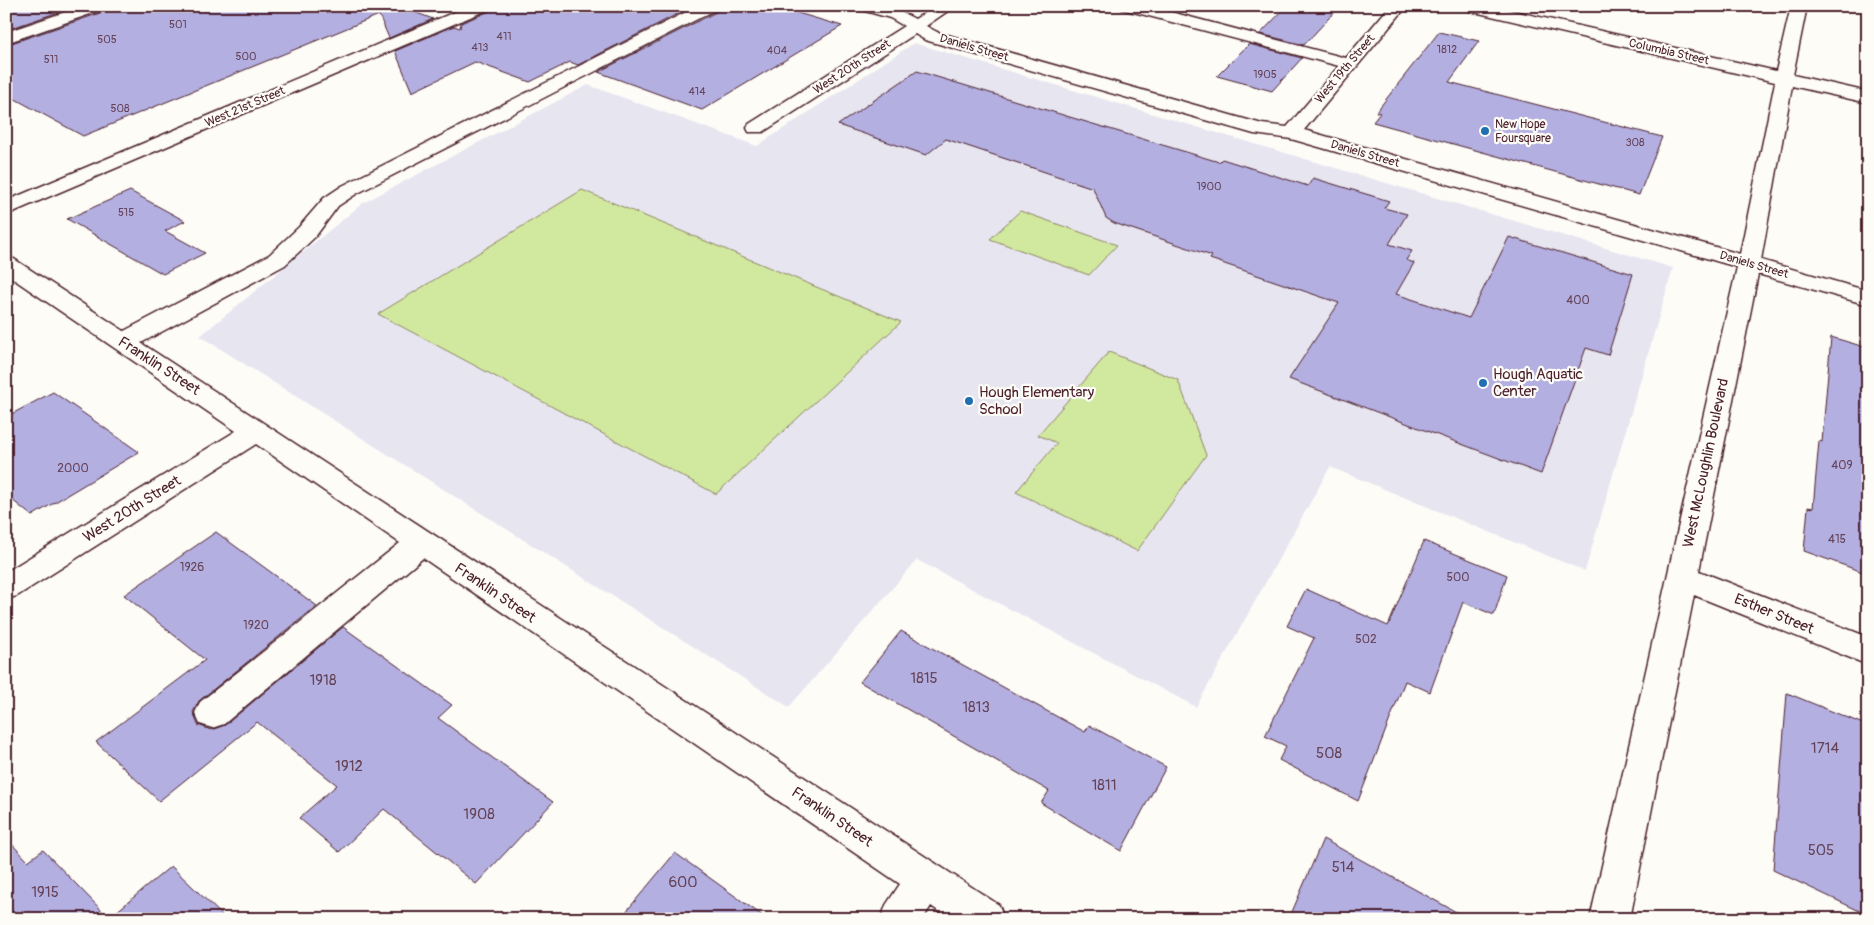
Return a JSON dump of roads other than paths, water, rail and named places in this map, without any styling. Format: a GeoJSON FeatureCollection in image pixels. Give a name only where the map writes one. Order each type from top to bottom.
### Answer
{"type":"FeatureCollection","features":[{"type":"Feature","properties":{"kind":"street"},"geometry":{"type":"LineString","coordinates":[[6,38],[99,6]]}},
{"type":"Feature","properties":{"kind":"street","name":"West 21st Street"},"geometry":{"type":"LineString","coordinates":[[6,208],[483,6]]}},
{"type":"Feature","properties":{"kind":"street"},"geometry":{"type":"LineString","coordinates":[[123,342],[277,260],[307,232],[331,202],[349,190],[711,6]]}},
{"type":"Feature","properties":{"kind":"street","name":"Daniels Street"},"geometry":{"type":"LineString","coordinates":[[864,6],[896,15],[931,36],[1252,128],[1292,133],[1868,298]]}},
{"type":"Feature","properties":{"kind":"street","name":"West 20th Street"},"geometry":{"type":"LineString","coordinates":[[756,128],[947,6]]}},
{"type":"Feature","properties":{"kind":"street"},"geometry":{"type":"LineString","coordinates":[[1128,6],[1350,64]]}},
{"type":"Feature","properties":{"kind":"street","name":"West 19th Street"},"geometry":{"type":"LineString","coordinates":[[1292,133],[1399,6]]}},
{"type":"Feature","properties":{"kind":"street","name":"Columbia Street"},"geometry":{"type":"LineString","coordinates":[[1470,6],[1868,98]]}},
{"type":"Feature","properties":{"kind":"street","name":"West McLoughlin Boulevard"},"geometry":{"type":"LineString","coordinates":[[1610,919],[1681,577],[1750,264],[1783,94],[1785,64],[1799,6]]}},
{"type":"Feature","properties":{"kind":"street","name":"Franklin Street"},"geometry":{"type":"LineString","coordinates":[[6,264],[985,919]]}},
{"type":"Feature","properties":{"kind":"street","name":"West 20th Street"},"geometry":{"type":"LineString","coordinates":[[6,587],[257,431]]}},
{"type":"Feature","properties":{"kind":"street"},"geometry":{"type":"LineString","coordinates":[[212,713],[421,542]]}},
{"type":"Feature","properties":{"kind":"street","name":"Esther Street"},"geometry":{"type":"LineString","coordinates":[[1681,577],[1868,651]]}},
{"type":"Feature","properties":{"kind":"street"},"geometry":{"type":"LineString","coordinates":[[900,919],[926,880]]}},
{"type":"Feature","properties":{"kind":"place","name":"New Hope Foursquare"},"geometry":{"type":"Point","coordinates":[1485,131]}},
{"type":"Feature","properties":{"kind":"place","name":"Hough Aquatic Center"},"geometry":{"type":"Point","coordinates":[1483,383]}},
{"type":"Feature","properties":{"kind":"place","name":"Hough Elementary School"},"geometry":{"type":"Point","coordinates":[969,401]}}]}
